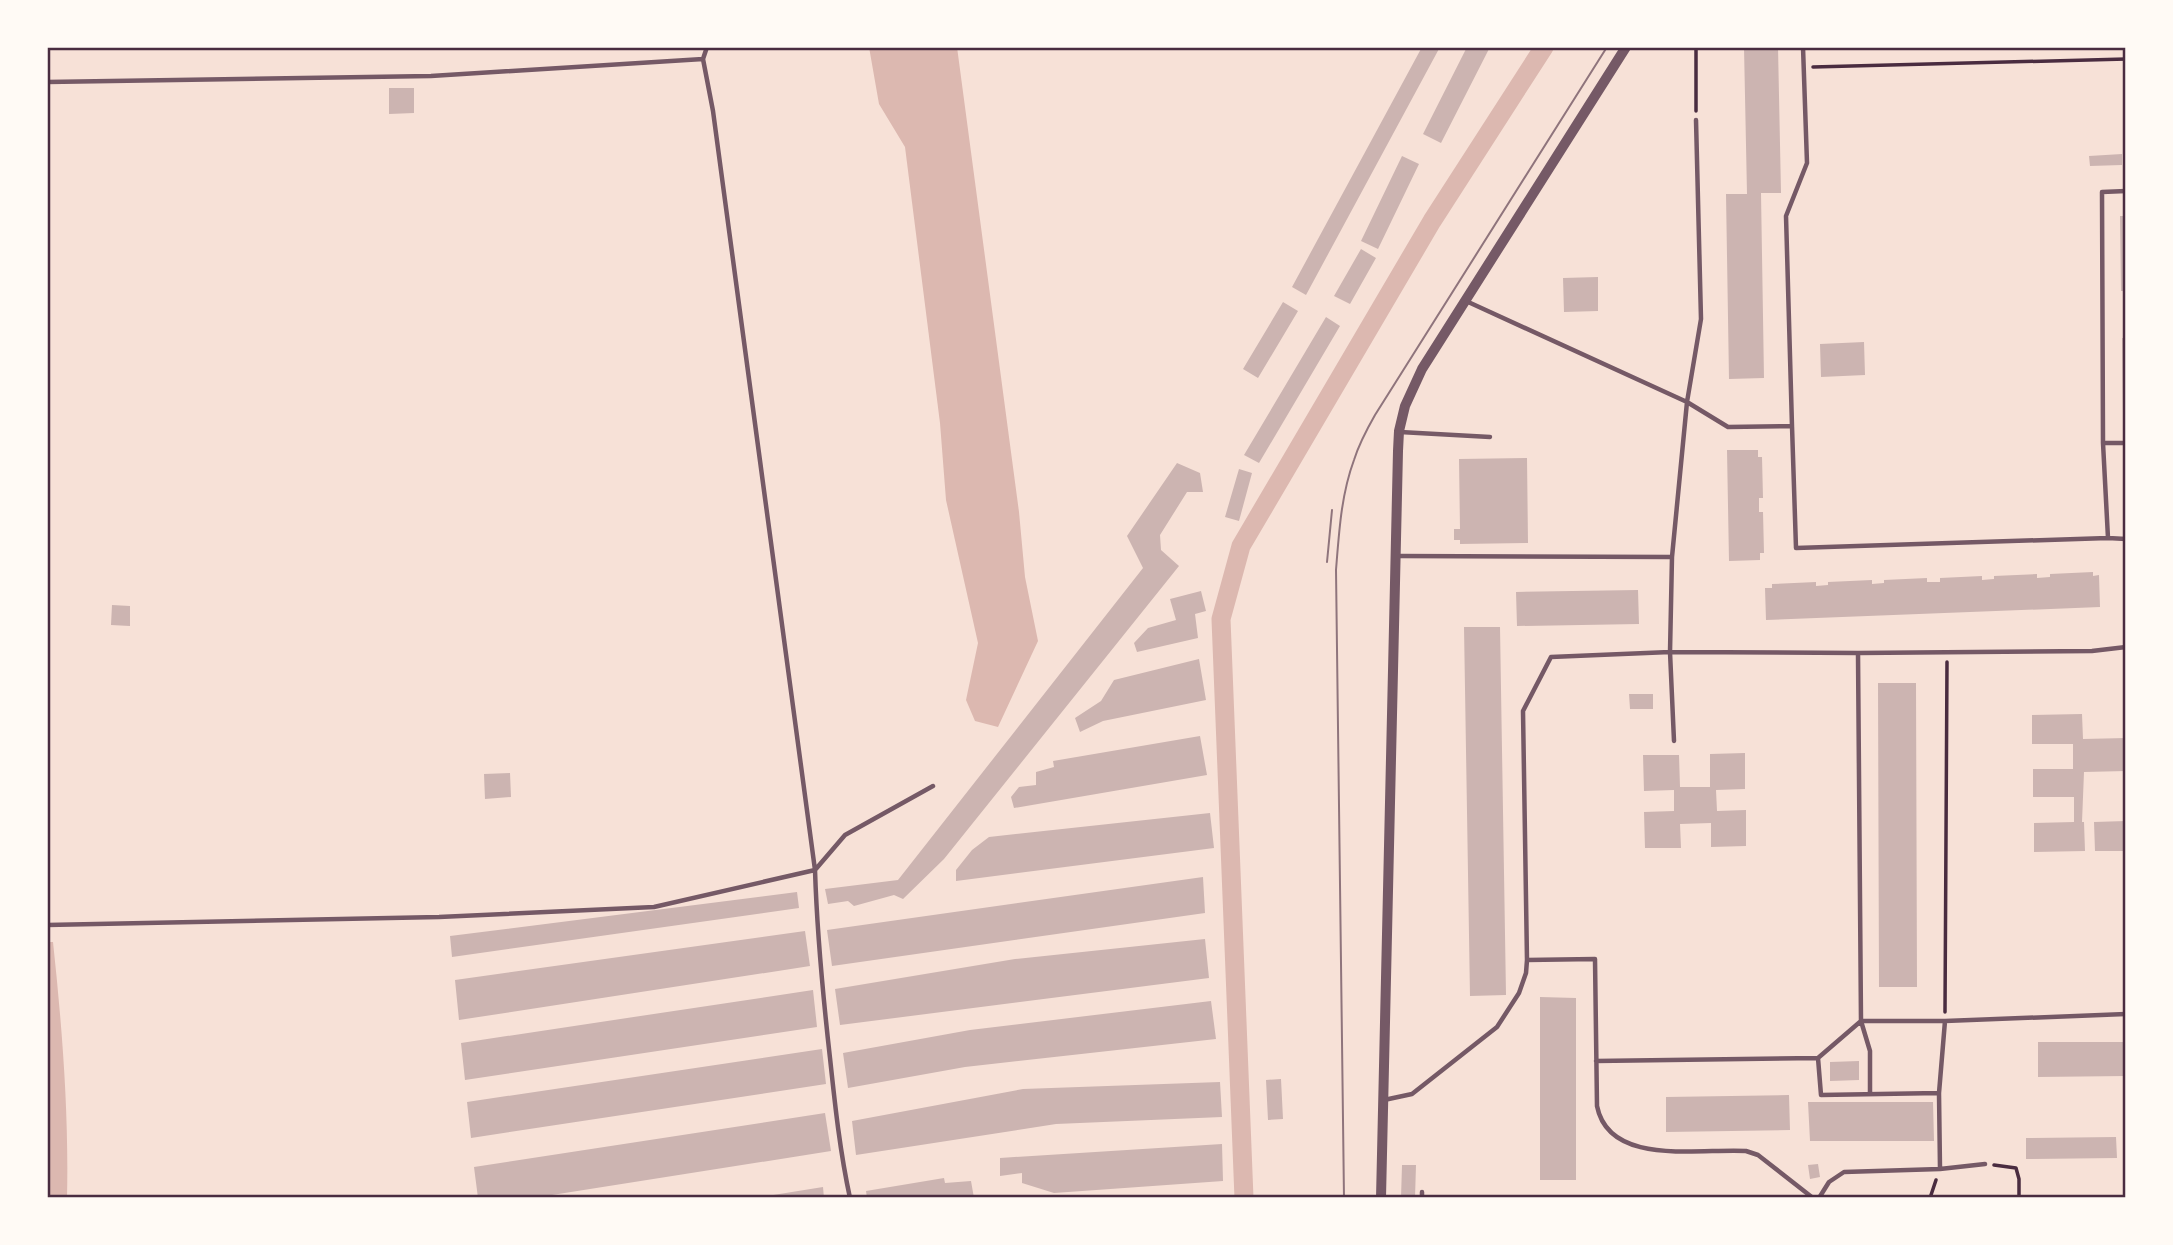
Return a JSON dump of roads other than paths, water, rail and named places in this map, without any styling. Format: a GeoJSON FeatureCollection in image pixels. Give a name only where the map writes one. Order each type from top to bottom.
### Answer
{"type":"FeatureCollection","features":[{"type":"Feature","properties":{"kind":"street"},"geometry":{"type":"LineString","coordinates":[[1381,1198],[1399,432],[1405,406],[1422,369],[1626,47]]}},
{"type":"Feature","properties":{"kind":"lane"},"geometry":{"type":"LineString","coordinates":[[707,47],[703,59],[715,125],[815,870],[830,1052],[844,1172],[850,1198]]}},
{"type":"Feature","properties":{"kind":"lane"},"geometry":{"type":"LineString","coordinates":[[1803,47],[1808,163],[1786,216],[1796,548],[2108,538],[2126,540]]}},
{"type":"Feature","properties":{"kind":"lane"},"geometry":{"type":"LineString","coordinates":[[47,82],[431,76],[703,59]]}},
{"type":"Feature","properties":{"kind":"lane"},"geometry":{"type":"LineString","coordinates":[[1674,741],[1670,652],[1671,557],[1687,402],[1701,318],[1696,120]]}},
{"type":"Feature","properties":{"kind":"lane"},"geometry":{"type":"LineString","coordinates":[[2108,538],[2103,443],[2102,192],[2126,191]]}},
{"type":"Feature","properties":{"kind":"lane"},"geometry":{"type":"LineString","coordinates":[[1465,301],[1687,402],[1728,427],[1792,426]]}},
{"type":"Feature","properties":{"kind":"lane"},"geometry":{"type":"LineString","coordinates":[[1399,432],[1490,437]]}},
{"type":"Feature","properties":{"kind":"lane"},"geometry":{"type":"LineString","coordinates":[[2103,443],[2126,443]]}},
{"type":"Feature","properties":{"kind":"lane"},"geometry":{"type":"LineString","coordinates":[[1394,556],[1671,557]]}},
{"type":"Feature","properties":{"kind":"lane"},"geometry":{"type":"LineString","coordinates":[[1384,1100],[1412,1094],[1497,1027],[1519,992],[1526,973],[1527,960],[1523,711],[1551,657],[1670,652],[2092,651],[2126,647]]}},
{"type":"Feature","properties":{"kind":"lane"},"geometry":{"type":"LineString","coordinates":[[1858,653],[1861,1021],[1870,1051],[1870,1094]]}},
{"type":"Feature","properties":{"kind":"lane"},"geometry":{"type":"LineString","coordinates":[[47,925],[439,917],[654,907],[815,870],[845,835],[933,786]]}},
{"type":"Feature","properties":{"kind":"lane"},"geometry":{"type":"LineString","coordinates":[[1527,960],[1595,959],[1597,1106],[1599,1117],[1612,1135],[1622,1141],[1653,1150],[1746,1151],[1758,1155],[1813,1198]]}},
{"type":"Feature","properties":{"kind":"lane"},"geometry":{"type":"LineString","coordinates":[[1596,1061],[1818,1058],[1861,1021],[1945,1021],[2126,1014]]}},
{"type":"Feature","properties":{"kind":"lane"},"geometry":{"type":"LineString","coordinates":[[1940,1169],[1939,1093],[1945,1021]]}},
{"type":"Feature","properties":{"kind":"lane"},"geometry":{"type":"LineString","coordinates":[[1818,1058],[1821,1096],[1939,1093]]}},
{"type":"Feature","properties":{"kind":"lane"},"geometry":{"type":"LineString","coordinates":[[1819,1198],[1829,1182],[1844,1172],[1940,1169],[1985,1164]]}},
{"type":"Feature","properties":{"kind":"waterway"},"geometry":{"type":"LineString","coordinates":[[1244,1198],[1221,619],[1241,546],[1432,221],[1544,47]]}},
{"type":"Feature","properties":{"kind":"tram line"},"geometry":{"type":"LineString","coordinates":[[1344,1198],[1336,570],[1346,487],[1358,448],[1375,415],[1607,47]]}},
{"type":"Feature","properties":{"kind":"tram line"},"geometry":{"type":"LineString","coordinates":[[1327,562],[1332,510]]}}]}
